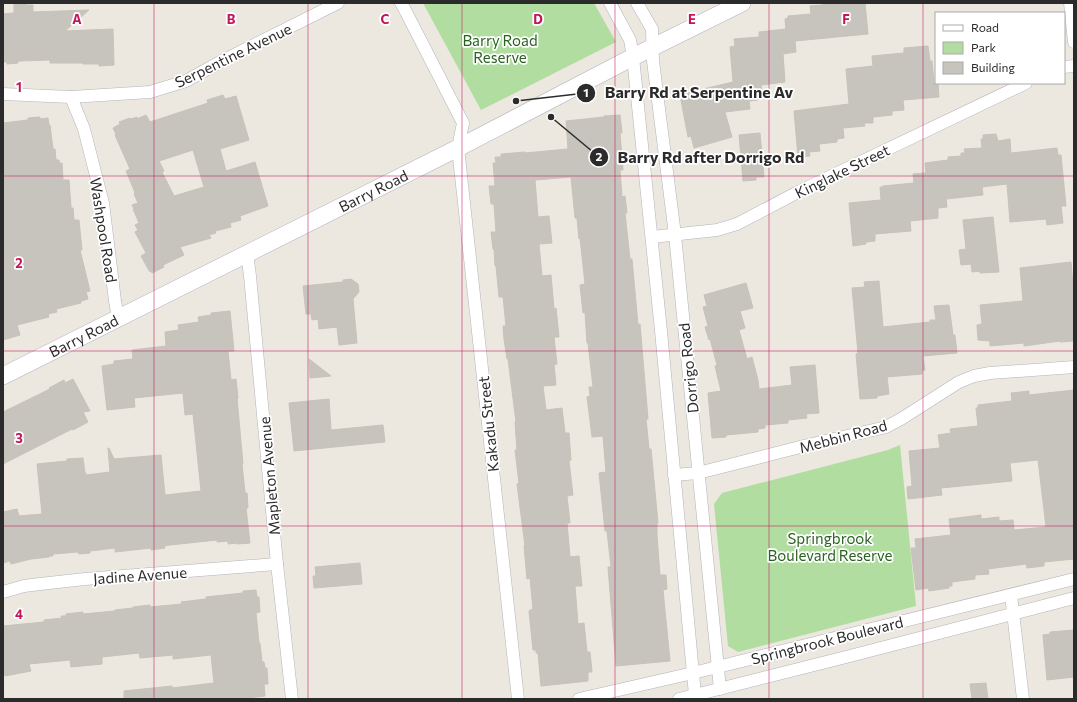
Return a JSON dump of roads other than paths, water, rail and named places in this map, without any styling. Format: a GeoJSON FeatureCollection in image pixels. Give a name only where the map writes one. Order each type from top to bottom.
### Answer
{"type":"FeatureCollection","features":[{"type":"Feature","properties":{"kind":"street","name":"Serpentine Avenue"},"geometry":{"type":"LineString","coordinates":[[3,94],[71,98],[150,92],[186,81],[220,62],[338,3]]}},
{"type":"Feature","properties":{"kind":"street"},"geometry":{"type":"LineString","coordinates":[[400,3],[404,8],[463,123],[458,148]]}},
{"type":"Feature","properties":{"kind":"street","name":"Dorrigo Road"},"geometry":{"type":"LineString","coordinates":[[610,3],[630,40],[633,57],[652,238],[695,695]]}},
{"type":"Feature","properties":{"kind":"street","name":"Dorrigo Road"},"geometry":{"type":"LineString","coordinates":[[637,3],[652,29],[653,61],[675,235],[720,689]]}},
{"type":"Feature","properties":{"kind":"street","name":"Barry Road"},"geometry":{"type":"LineString","coordinates":[[3,376],[458,148],[633,57],[742,3]]}},
{"type":"Feature","properties":{"kind":"street"},"geometry":{"type":"LineString","coordinates":[[1070,3],[1074,42]]}},
{"type":"Feature","properties":{"kind":"street","name":"Kinglake Street"},"geometry":{"type":"LineString","coordinates":[[652,238],[717,230],[737,224],[800,191],[1024,84]]}},
{"type":"Feature","properties":{"kind":"street","name":"Washpool Road"},"geometry":{"type":"LineString","coordinates":[[71,98],[84,129],[103,204],[118,318]]}},
{"type":"Feature","properties":{"kind":"street","name":"Kakadu Street"},"geometry":{"type":"LineString","coordinates":[[458,148],[518,699]]}},
{"type":"Feature","properties":{"kind":"street","name":"Mapleton Avenue"},"geometry":{"type":"LineString","coordinates":[[247,253],[277,564],[292,699]]}},
{"type":"Feature","properties":{"kind":"street","name":"Mebbin Road"},"geometry":{"type":"LineString","coordinates":[[674,475],[698,473],[886,427],[959,382],[974,376],[990,373],[1074,367]]}},
{"type":"Feature","properties":{"kind":"street","name":"Jadine Avenue"},"geometry":{"type":"LineString","coordinates":[[3,592],[24,586],[47,583],[277,564]]}},
{"type":"Feature","properties":{"kind":"street","name":"Springbrook Boulevard"},"geometry":{"type":"LineString","coordinates":[[579,699],[718,667],[1011,595],[1074,578]]}},
{"type":"Feature","properties":{"kind":"street"},"geometry":{"type":"LineString","coordinates":[[1011,595],[1023,699]]}},
{"type":"Feature","properties":{"kind":"street","name":"Springbrook Boulevard"},"geometry":{"type":"LineString","coordinates":[[679,699],[1074,598]]}},
{"type":"Feature","properties":{"kind":"place","name":"Barry Rd at Serpentine Av"},"geometry":{"type":"Point","coordinates":[516,101]}},
{"type":"Feature","properties":{"kind":"place","name":"Barry Rd after Dorrigo Rd"},"geometry":{"type":"Point","coordinates":[551,117]}},
{"type":"Feature","properties":{"kind":"park label","name":"Barry Road Reserve"},"geometry":{"type":"Point","coordinates":[500,48]}},
{"type":"Feature","properties":{"kind":"park label","name":"Springbrook Boulevard Reserve"},"geometry":{"type":"Point","coordinates":[830,546]}}]}
